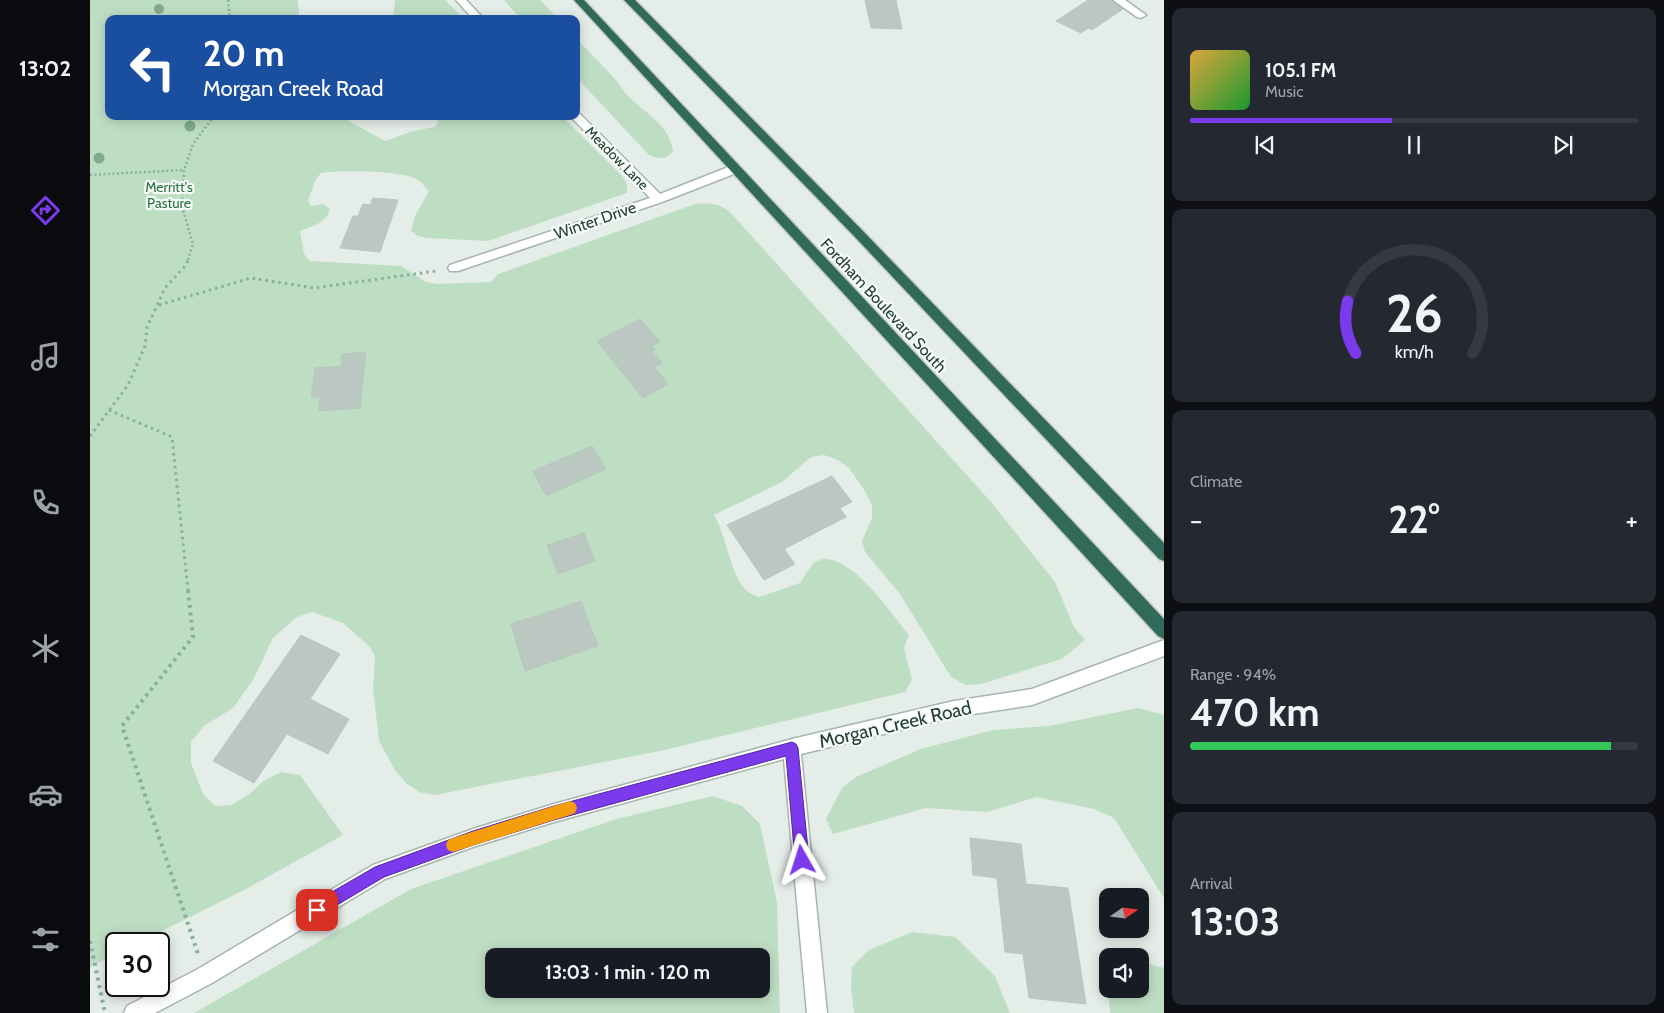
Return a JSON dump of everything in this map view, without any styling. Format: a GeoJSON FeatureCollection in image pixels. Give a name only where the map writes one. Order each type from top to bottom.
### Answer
{"type":"FeatureCollection","features":[{"type":"Feature","properties":{"kind":"highway","name":"Fordham Boulevard South"},"geometry":{"type":"LineString","coordinates":[[579,0],[1164,631]]}},
{"type":"Feature","properties":{"kind":"highway"},"geometry":{"type":"LineString","coordinates":[[629,0],[664,34]]}},
{"type":"Feature","properties":{"kind":"highway"},"geometry":{"type":"LineString","coordinates":[[639,0],[664,34]]}},
{"type":"Feature","properties":{"kind":"highway","name":"Fordham Boulevard South"},"geometry":{"type":"LineString","coordinates":[[664,34],[858,233],[1164,554]]}},
{"type":"Feature","properties":{"kind":"street"},"geometry":{"type":"LineString","coordinates":[[461,0],[475,15]]}},
{"type":"Feature","properties":{"kind":"street"},"geometry":{"type":"LineString","coordinates":[[1118,0],[1142,15]]}},
{"type":"Feature","properties":{"kind":"street","name":"Meadow Lane"},"geometry":{"type":"LineString","coordinates":[[580,120],[658,199]]}},
{"type":"Feature","properties":{"kind":"street","name":"Winter Drive"},"geometry":{"type":"LineString","coordinates":[[454,268],[658,199],[735,169]]}},
{"type":"Feature","properties":{"kind":"street","name":"Morgan Creek Road"},"geometry":{"type":"LineString","coordinates":[[134,1013],[205,976],[380,872],[473,838],[554,813],[792,748],[954,708],[1032,697],[1164,648]]}},
{"type":"Feature","properties":{"kind":"street"},"geometry":{"type":"LineString","coordinates":[[792,748],[818,1013]]}},
{"type":"Feature","properties":{"kind":"path"},"geometry":{"type":"LineString","coordinates":[[228,0],[230,15]]}},
{"type":"Feature","properties":{"kind":"path"},"geometry":{"type":"LineString","coordinates":[[90,436],[128,385],[145,346],[147,327],[159,305],[165,288],[187,264],[193,244],[182,207],[184,170],[193,144],[211,120]]}},
{"type":"Feature","properties":{"kind":"path"},"geometry":{"type":"LineString","coordinates":[[90,175],[184,170]]}},
{"type":"Feature","properties":{"kind":"path"},"geometry":{"type":"LineString","coordinates":[[159,305],[251,278],[314,288],[454,268]]}},
{"type":"Feature","properties":{"kind":"path"},"geometry":{"type":"LineString","coordinates":[[109,410],[172,438],[193,637],[122,726],[205,976]]}},
{"type":"Feature","properties":{"kind":"path"},"geometry":{"type":"LineString","coordinates":[[90,941],[105,1013]]}},
{"type":"Feature","properties":{"kind":"green space","name":"Merritt's Pasture"},"geometry":{"type":"Polygon","coordinates":[[[90,0],[298,0],[299,15],[105,15],[105,120],[347,120],[385,141],[413,131],[434,127],[439,121],[437,120],[566,120],[624,178],[627,185],[627,193],[488,241],[427,238],[418,236],[411,231],[415,216],[429,191],[419,181],[411,177],[371,172],[342,171],[321,173],[316,179],[308,200],[311,206],[323,204],[330,209],[326,218],[322,221],[300,231],[304,254],[310,261],[401,266],[426,282],[437,284],[491,282],[498,274],[695,204],[714,204],[727,210],[991,502],[1055,582],[1074,627],[1085,640],[1062,659],[981,684],[966,685],[951,677],[900,594],[865,552],[862,541],[872,518],[872,505],[865,491],[849,468],[838,460],[824,455],[811,457],[782,482],[714,515],[732,565],[740,583],[750,593],[759,597],[800,583],[813,563],[822,559],[839,562],[850,569],[883,602],[909,635],[904,648],[912,680],[905,692],[660,751],[435,795],[419,792],[406,783],[395,770],[379,741],[373,688],[375,656],[369,646],[343,623],[312,612],[297,617],[273,638],[253,680],[233,708],[204,726],[191,742],[191,763],[203,794],[215,806],[231,805],[248,795],[265,780],[281,772],[300,775],[343,835],[246,889],[160,932],[105,932],[105,960],[90,967],[90,0]]]}},
{"type":"Feature","properties":{"kind":"green space"},"geometry":{"type":"Polygon","coordinates":[[[395,0],[445,0],[460,15],[393,15],[395,0]]]}},
{"type":"Feature","properties":{"kind":"green space"},"geometry":{"type":"Polygon","coordinates":[[[504,0],[540,0],[554,15],[517,15],[504,0]]]}},
{"type":"Feature","properties":{"kind":"green space"},"geometry":{"type":"Polygon","coordinates":[[[580,42],[618,82],[632,100],[658,122],[665,131],[673,152],[662,158],[649,155],[580,81],[580,42]]]}},
{"type":"Feature","properties":{"kind":"green space"},"geometry":{"type":"Polygon","coordinates":[[[1138,708],[1164,715],[1164,898],[1114,818],[1094,809],[1037,797],[987,812],[926,808],[833,834],[826,819],[842,788],[856,777],[921,749],[993,730],[1049,726],[1138,708]]]}},
{"type":"Feature","properties":{"kind":"green space"},"geometry":{"type":"Polygon","coordinates":[[[713,796],[742,806],[760,824],[777,902],[780,1013],[194,1013],[411,889],[616,819],[713,796]]]}},
{"type":"Feature","properties":{"kind":"green space"},"geometry":{"type":"Polygon","coordinates":[[[912,932],[955,937],[995,976],[1010,1013],[854,1013],[851,987],[852,967],[869,950],[912,932]]]}},
{"type":"Feature","properties":{"kind":"green space"},"geometry":{"type":"Polygon","coordinates":[[[1149,964],[1164,968],[1164,1013],[1110,1013],[1109,998],[1149,998],[1149,964]]]}},
{"type":"Feature","properties":{"kind":"building"},"geometry":{"type":"Polygon","coordinates":[[[865,0],[896,0],[902,29],[871,28],[865,0]]]}},
{"type":"Feature","properties":{"kind":"building"},"geometry":{"type":"Polygon","coordinates":[[[1088,0],[1111,0],[1123,9],[1092,30],[1088,28],[1081,33],[1056,21],[1088,0]]]}},
{"type":"Feature","properties":{"kind":"building"},"geometry":{"type":"Polygon","coordinates":[[[373,198],[398,200],[380,252],[340,248],[353,216],[358,216],[363,204],[370,205],[373,198]]]}},
{"type":"Feature","properties":{"kind":"building"},"geometry":{"type":"Polygon","coordinates":[[[640,319],[660,342],[652,346],[655,350],[652,351],[662,363],[654,367],[668,384],[643,398],[597,341],[640,319]]]}},
{"type":"Feature","properties":{"kind":"building"},"geometry":{"type":"Polygon","coordinates":[[[366,352],[360,408],[319,411],[320,397],[311,397],[315,368],[341,366],[342,354],[366,352]]]}},
{"type":"Feature","properties":{"kind":"building"},"geometry":{"type":"Polygon","coordinates":[[[592,446],[606,469],[546,496],[533,471],[592,446]]]}},
{"type":"Feature","properties":{"kind":"building"},"geometry":{"type":"Polygon","coordinates":[[[832,476],[852,502],[840,508],[846,517],[784,549],[795,564],[764,580],[727,525],[832,476]]]}},
{"type":"Feature","properties":{"kind":"building"},"geometry":{"type":"Polygon","coordinates":[[[584,533],[595,561],[558,574],[547,545],[584,533]]]}},
{"type":"Feature","properties":{"kind":"building"},"geometry":{"type":"Polygon","coordinates":[[[581,601],[598,646],[525,671],[511,624],[581,601]]]}},
{"type":"Feature","properties":{"kind":"building"},"geometry":{"type":"Polygon","coordinates":[[[301,635],[340,654],[310,699],[349,719],[328,754],[287,734],[254,783],[213,761],[301,635]]]}},
{"type":"Feature","properties":{"kind":"building"},"geometry":{"type":"Polygon","coordinates":[[[970,838],[1021,844],[1026,884],[1068,888],[1086,1004],[1029,998],[1023,954],[1005,952],[997,878],[973,875],[970,838]]]}},
{"type":"Feature","properties":{"kind":"slow traffic"},"geometry":{"type":"LineString","coordinates":[[453,845],[570,808]]}},
{"type":"Feature","properties":{"kind":"route"},"geometry":{"type":"LineString","coordinates":[[317,910],[380,872],[473,838],[554,813],[792,748],[802,860]]}}]}
